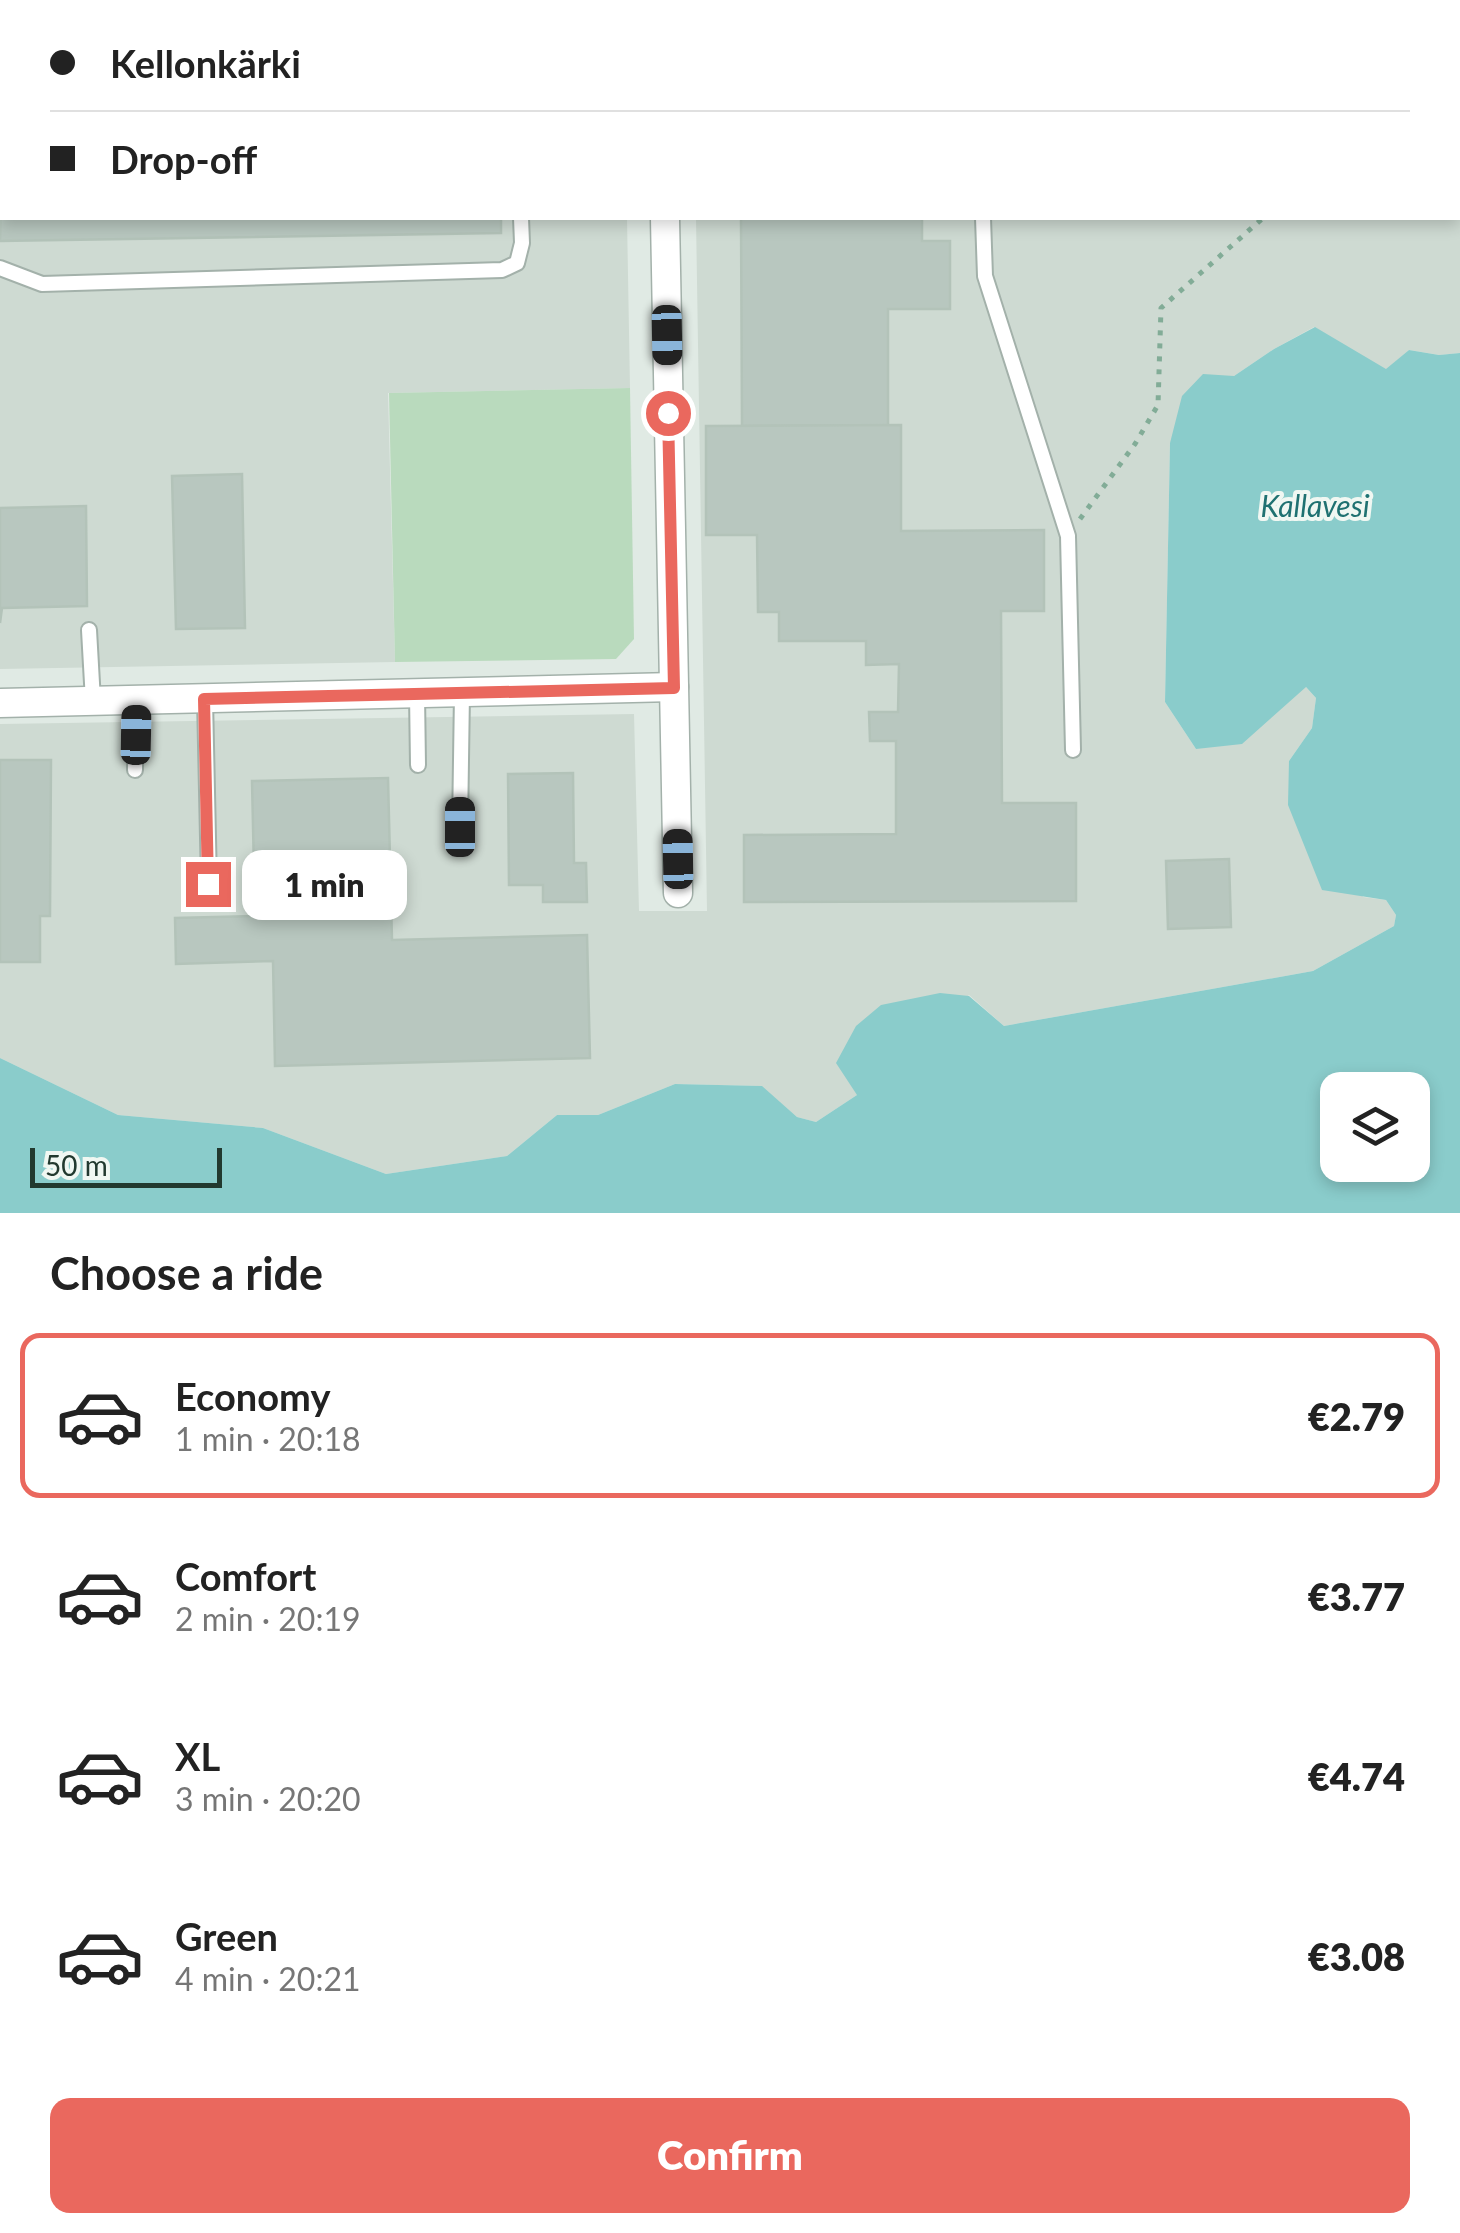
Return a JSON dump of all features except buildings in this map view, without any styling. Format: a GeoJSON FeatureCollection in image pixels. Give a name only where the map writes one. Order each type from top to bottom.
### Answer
{"type":"FeatureCollection","features":[{"type":"Feature","properties":{"kind":"street"},"geometry":{"type":"LineString","coordinates":[[664,220],[678,893]]}},
{"type":"Feature","properties":{"kind":"street"},"geometry":{"type":"LineString","coordinates":[[0,704],[674,688]]}},
{"type":"Feature","properties":{"kind":"lane"},"geometry":{"type":"LineString","coordinates":[[0,268],[42,284],[502,270],[517,263],[522,244],[521,220]]}},
{"type":"Feature","properties":{"kind":"lane"},"geometry":{"type":"LineString","coordinates":[[983,220],[985,276],[1068,536],[1072,750]]}},
{"type":"Feature","properties":{"kind":"lane"},"geometry":{"type":"LineString","coordinates":[[89,630],[93,701]]}},
{"type":"Feature","properties":{"kind":"lane"},"geometry":{"type":"LineString","coordinates":[[460,827],[462,692]]}},
{"type":"Feature","properties":{"kind":"lane"},"geometry":{"type":"LineString","coordinates":[[417,694],[418,765]]}},
{"type":"Feature","properties":{"kind":"lane"},"geometry":{"type":"LineString","coordinates":[[204,699],[208,884]]}},
{"type":"Feature","properties":{"kind":"lane"},"geometry":{"type":"LineString","coordinates":[[135,770],[136,700]]}},
{"type":"Feature","properties":{"kind":"path"},"geometry":{"type":"LineString","coordinates":[[1068,536],[1136,444],[1158,405],[1161,308],[1261,220]]}},
{"type":"Feature","properties":{"kind":"shaded area"},"geometry":{"type":"Polygon","coordinates":[[[0,220],[627,220],[630,388],[388,393],[395,662],[0,669],[0,220]]]}},
{"type":"Feature","properties":{"kind":"shaded area"},"geometry":{"type":"Polygon","coordinates":[[[696,220],[1460,220],[1460,353],[1439,355],[1409,350],[1386,370],[1314,327],[1234,376],[1170,443],[1165,702],[1196,749],[1305,686],[1316,698],[1312,728],[1289,761],[1363,897],[1386,900],[1396,915],[1394,926],[1313,971],[1004,1026],[969,995],[857,1095],[816,1122],[797,1117],[761,1086],[675,1084],[598,1115],[557,1115],[507,1156],[386,1174],[263,1128],[118,1115],[0,1058],[0,724],[634,714],[639,911],[707,911],[696,220]]]}},
{"type":"Feature","properties":{"kind":"green space"},"geometry":{"type":"Polygon","coordinates":[[[630,388],[634,639],[616,659],[395,662],[389,393],[630,388]]]}},
{"type":"Feature","properties":{"kind":"water","name":"Kallavesi"},"geometry":{"type":"Polygon","coordinates":[[[1315,327],[1386,369],[1409,350],[1439,355],[1460,353],[1460,1213],[0,1213],[0,1058],[118,1115],[263,1128],[386,1174],[507,1156],[557,1115],[598,1115],[675,1084],[762,1086],[797,1117],[816,1122],[857,1095],[836,1063],[856,1026],[881,1005],[940,993],[969,996],[1004,1026],[1313,971],[1394,926],[1396,915],[1386,900],[1322,890],[1288,805],[1289,761],[1312,728],[1316,698],[1306,687],[1242,744],[1196,749],[1165,702],[1170,443],[1182,396],[1203,374],[1234,376],[1315,327]]]}},
{"type":"Feature","properties":{"kind":"route"},"geometry":{"type":"LineString","coordinates":[[208,884],[204,699],[674,688],[668,413]]}}]}
